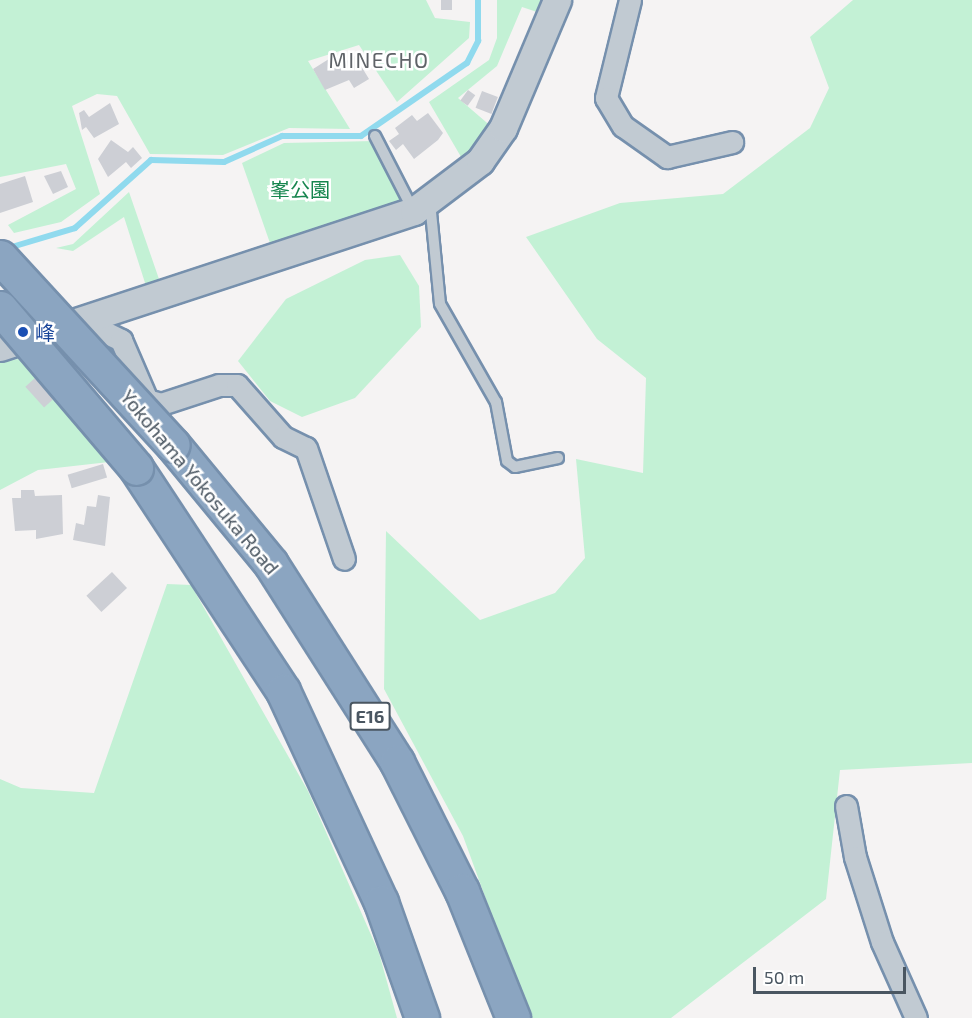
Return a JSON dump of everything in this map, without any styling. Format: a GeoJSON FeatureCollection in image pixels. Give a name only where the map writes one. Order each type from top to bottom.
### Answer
{"type":"FeatureCollection","features":[{"type":"Feature","properties":{"kind":"highway","name":"Yokohama Yokosuka Road"},"geometry":{"type":"LineString","coordinates":[[0,257],[173,445],[271,564],[397,762],[462,891],[513,1018]]}},
{"type":"Feature","properties":{"kind":"highway","name":"Yokohama Yokosuka Road"},"geometry":{"type":"LineString","coordinates":[[0,308],[136,468],[283,692],[381,902],[422,1018]]}},
{"type":"Feature","properties":{"kind":"street"},"geometry":{"type":"LineString","coordinates":[[0,347],[422,205],[480,161],[503,128],[557,0]]}},
{"type":"Feature","properties":{"kind":"street"},"geometry":{"type":"LineString","coordinates":[[630,0],[606,98],[623,126],[667,157],[732,142]]}},
{"type":"Feature","properties":{"kind":"street"},"geometry":{"type":"LineString","coordinates":[[80,320],[121,340],[147,400],[161,404],[219,385],[237,385],[283,437],[306,448],[344,560]]}},
{"type":"Feature","properties":{"kind":"street"},"geometry":{"type":"LineString","coordinates":[[846,806],[855,856],[882,942],[916,1018]]}},
{"type":"Feature","properties":{"kind":"lane"},"geometry":{"type":"LineString","coordinates":[[375,136],[422,205],[440,304],[496,402],[507,460],[515,467],[558,458]]}},
{"type":"Feature","properties":{"kind":"green space"},"geometry":{"type":"Polygon","coordinates":[[[0,0],[426,0],[435,18],[470,22],[469,38],[397,102],[359,45],[308,61],[350,129],[289,128],[223,155],[150,154],[117,96],[97,94],[72,106],[100,194],[61,222],[14,233],[8,225],[76,189],[66,164],[0,177],[0,0]]]}},
{"type":"Feature","properties":{"kind":"green space"},"geometry":{"type":"Polygon","coordinates":[[[497,0],[542,0],[537,12],[522,7],[497,66],[458,98],[493,128],[464,162],[429,102],[489,60],[497,38],[497,0]]]}},
{"type":"Feature","properties":{"kind":"green space"},"geometry":{"type":"Polygon","coordinates":[[[853,0],[972,0],[972,763],[840,770],[826,899],[671,1018],[529,1018],[463,836],[384,689],[386,531],[480,620],[555,593],[585,558],[576,459],[643,473],[646,378],[597,339],[526,237],[620,203],[723,194],[810,128],[829,88],[810,37],[853,0]]]}},
{"type":"Feature","properties":{"kind":"green space","name":"峯公園"},"geometry":{"type":"Polygon","coordinates":[[[374,141],[405,203],[271,246],[242,163],[284,143],[374,141]]]}},
{"type":"Feature","properties":{"kind":"green space"},"geometry":{"type":"Polygon","coordinates":[[[129,192],[160,282],[146,286],[124,217],[73,251],[56,248],[73,244],[129,192]]]}},
{"type":"Feature","properties":{"kind":"green space"},"geometry":{"type":"Polygon","coordinates":[[[400,255],[419,286],[421,327],[355,398],[302,417],[270,401],[238,361],[286,299],[365,260],[400,255]]]}},
{"type":"Feature","properties":{"kind":"green space"},"geometry":{"type":"Polygon","coordinates":[[[19,359],[109,462],[38,470],[0,490],[0,361],[19,359]]]}},
{"type":"Feature","properties":{"kind":"green space"},"geometry":{"type":"Polygon","coordinates":[[[167,584],[191,585],[308,791],[379,953],[397,1018],[0,1018],[0,779],[21,788],[94,793],[167,584]]]}},
{"type":"Feature","properties":{"kind":"building"},"geometry":{"type":"Polygon","coordinates":[[[441,0],[452,0],[452,10],[441,10],[441,0]]]}},
{"type":"Feature","properties":{"kind":"building"},"geometry":{"type":"Polygon","coordinates":[[[355,56],[369,79],[354,88],[349,80],[325,90],[313,69],[332,57],[338,66],[355,56]]]}},
{"type":"Feature","properties":{"kind":"building"},"geometry":{"type":"Polygon","coordinates":[[[468,90],[475,95],[468,106],[460,101],[468,90]]]}},
{"type":"Feature","properties":{"kind":"building"},"geometry":{"type":"Polygon","coordinates":[[[482,91],[498,97],[491,114],[476,108],[482,91]]]}},
{"type":"Feature","properties":{"kind":"building"},"geometry":{"type":"Polygon","coordinates":[[[110,103],[119,124],[94,138],[86,127],[82,130],[79,113],[84,110],[89,117],[110,103]]]}},
{"type":"Feature","properties":{"kind":"building"},"geometry":{"type":"Polygon","coordinates":[[[428,113],[443,133],[438,140],[414,159],[403,144],[396,150],[389,141],[399,134],[395,128],[412,115],[417,121],[428,113]]]}},
{"type":"Feature","properties":{"kind":"building"},"geometry":{"type":"Polygon","coordinates":[[[111,140],[128,152],[133,147],[142,158],[131,168],[126,162],[108,177],[98,159],[111,140]]]}},
{"type":"Feature","properties":{"kind":"building"},"geometry":{"type":"Polygon","coordinates":[[[61,171],[68,187],[53,194],[44,176],[61,171]]]}},
{"type":"Feature","properties":{"kind":"building"},"geometry":{"type":"Polygon","coordinates":[[[25,176],[33,202],[0,213],[0,184],[25,176]]]}},
{"type":"Feature","properties":{"kind":"building"},"geometry":{"type":"Polygon","coordinates":[[[35,378],[54,399],[44,408],[25,387],[35,378]]]}},
{"type":"Feature","properties":{"kind":"building"},"geometry":{"type":"Polygon","coordinates":[[[103,464],[107,477],[72,488],[68,475],[103,464]]]}},
{"type":"Feature","properties":{"kind":"building"},"geometry":{"type":"Polygon","coordinates":[[[21,490],[34,490],[35,496],[62,495],[63,534],[36,539],[36,530],[15,531],[12,498],[21,498],[21,490]]]}},
{"type":"Feature","properties":{"kind":"building"},"geometry":{"type":"Polygon","coordinates":[[[98,495],[110,497],[105,546],[73,540],[76,523],[84,525],[87,506],[96,507],[98,495]]]}},
{"type":"Feature","properties":{"kind":"building"},"geometry":{"type":"Polygon","coordinates":[[[112,572],[127,588],[101,612],[86,596],[112,572]]]}},
{"type":"Feature","properties":{"kind":"waterway"},"geometry":{"type":"LineString","coordinates":[[5,249],[75,228],[151,160],[224,162],[282,136],[361,136],[467,63],[478,41],[478,0]]}},
{"type":"Feature","properties":{"kind":"place","name":"峰"},"geometry":{"type":"Point","coordinates":[23,332]}},
{"type":"Feature","properties":{"kind":"district","name":"MINECHO"},"geometry":{"type":"Point","coordinates":[379,60]}}]}
